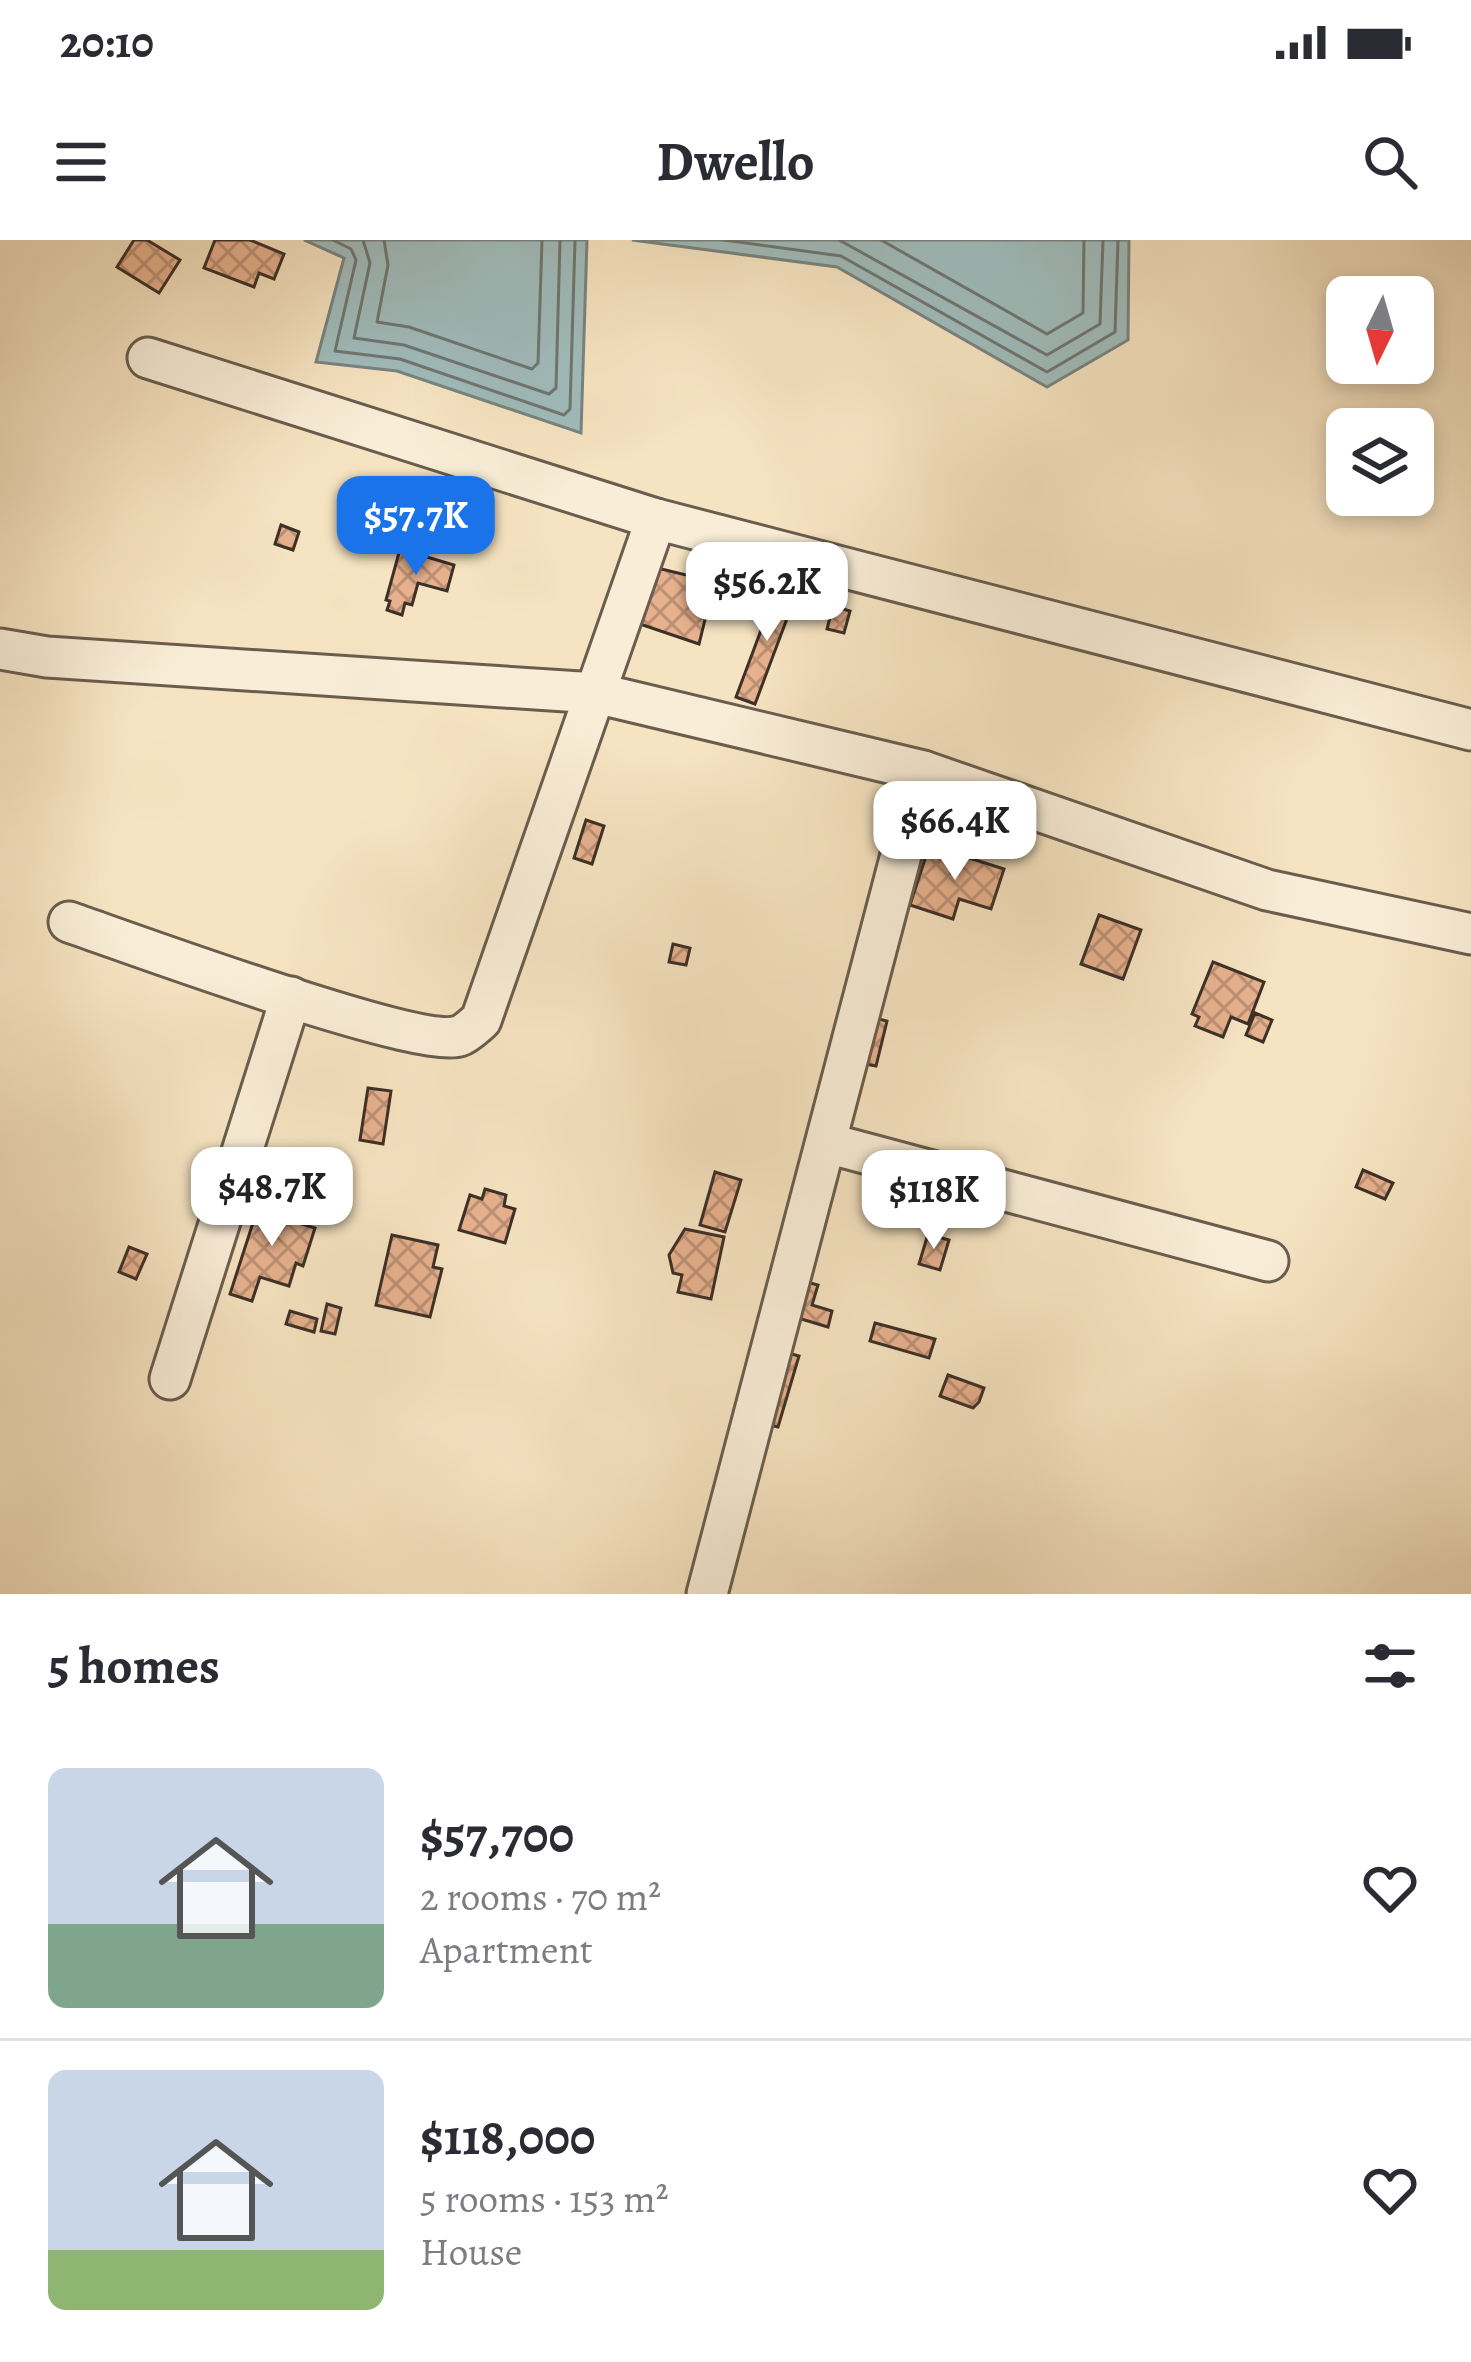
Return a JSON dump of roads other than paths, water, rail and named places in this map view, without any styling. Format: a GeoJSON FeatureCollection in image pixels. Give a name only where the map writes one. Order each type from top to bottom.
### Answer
{"type":"FeatureCollection","features":[{"type":"Feature","properties":{"kind":"street"},"geometry":{"type":"LineString","coordinates":[[148,358],[656,519],[1471,730]]}},
{"type":"Feature","properties":{"kind":"street"},"geometry":{"type":"LineString","coordinates":[[69,922],[291,997],[433,1036],[460,1036],[481,1020],[656,519]]}},
{"type":"Feature","properties":{"kind":"street"},"geometry":{"type":"LineString","coordinates":[[0,649],[47,657],[596,693],[923,772],[1267,890],[1471,934]]}},
{"type":"Feature","properties":{"kind":"street"},"geometry":{"type":"LineString","coordinates":[[707,1594],[923,772]]}},
{"type":"Feature","properties":{"kind":"street"},"geometry":{"type":"LineString","coordinates":[[170,1379],[291,997]]}},
{"type":"Feature","properties":{"kind":"street"},"geometry":{"type":"LineString","coordinates":[[827,1143],[1268,1261]]}},
{"type":"Feature","properties":{"kind":"water"},"geometry":{"type":"Polygon","coordinates":[[[304,240],[587,240],[581,433],[397,371],[316,362],[344,258],[304,240]]]}},
{"type":"Feature","properties":{"kind":"water"},"geometry":{"type":"Polygon","coordinates":[[[632,240],[1129,240],[1128,340],[1047,387],[837,267],[632,240]]]}}]}
